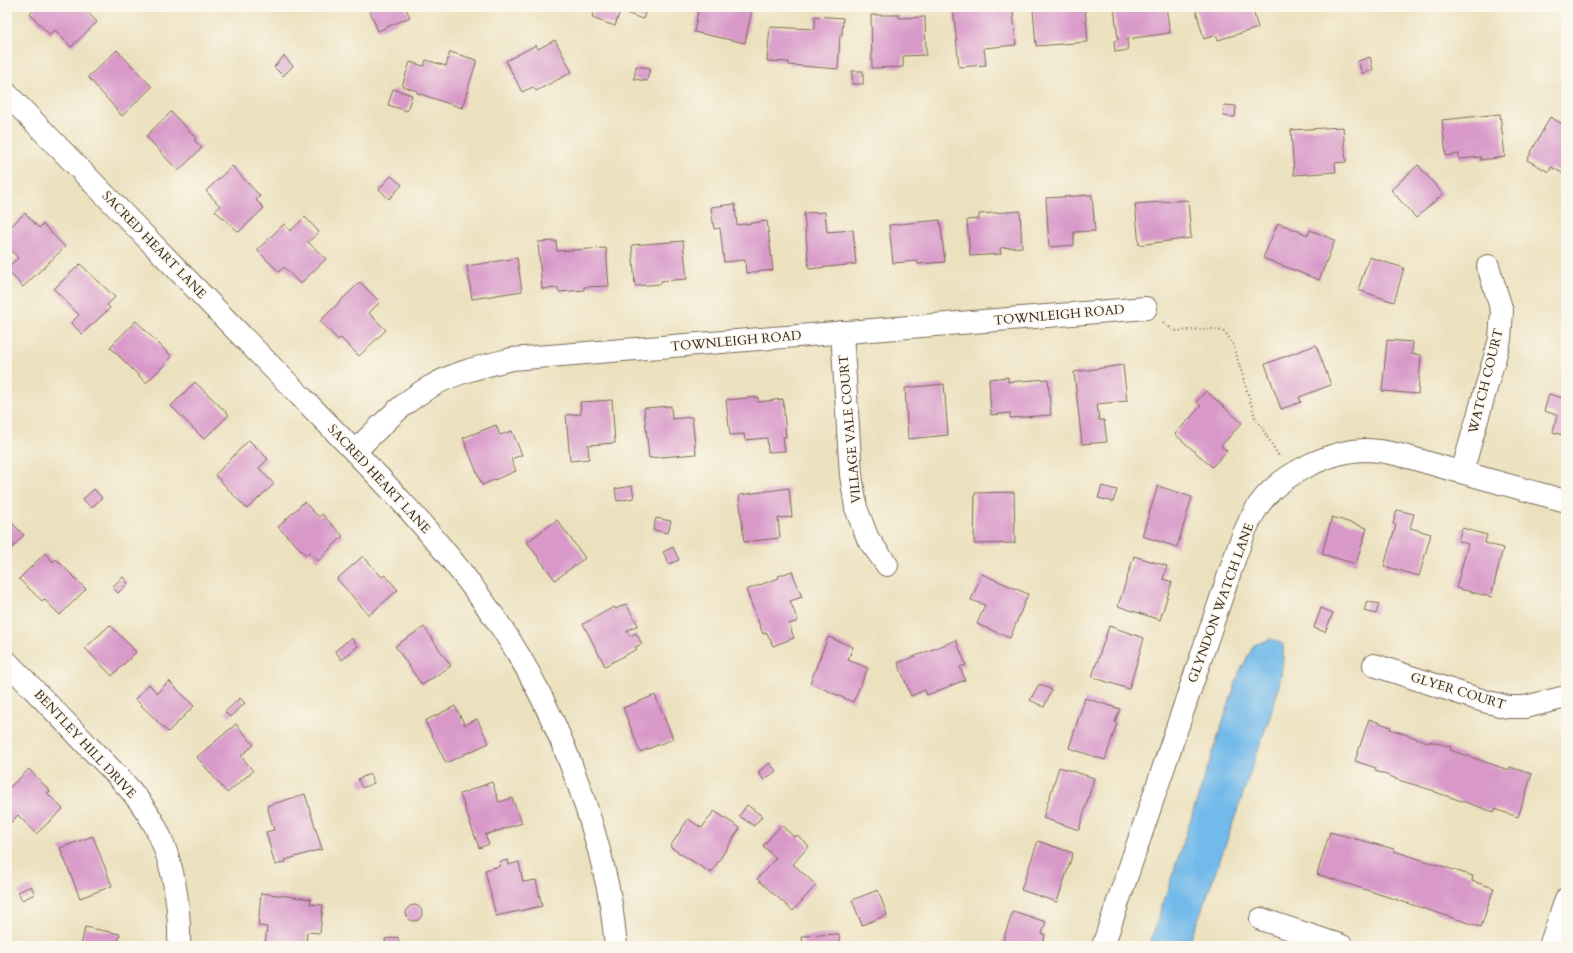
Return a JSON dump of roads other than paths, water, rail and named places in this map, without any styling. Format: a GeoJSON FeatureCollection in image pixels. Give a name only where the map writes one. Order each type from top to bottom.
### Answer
{"type":"FeatureCollection","features":[{"type":"Feature","properties":{"kind":"street","name":"SACRED HEART LANE"},"geometry":{"type":"LineString","coordinates":[[7,94],[355,451],[443,549],[473,587],[504,631],[530,675],[553,721],[588,814],[608,887],[616,946]]}},
{"type":"Feature","properties":{"kind":"street","name":"WATCH COURT"},"geometry":{"type":"LineString","coordinates":[[1462,472],[1500,338],[1502,311],[1488,266]]}},
{"type":"Feature","properties":{"kind":"street","name":"TOWNLEIGH ROAD"},"geometry":{"type":"LineString","coordinates":[[355,451],[400,408],[430,387],[468,370],[512,359],[1146,308]]}},
{"type":"Feature","properties":{"kind":"street","name":"VILLAGE VALE COURT"},"geometry":{"type":"LineString","coordinates":[[842,332],[851,474],[856,508],[868,538],[887,565]]}},
{"type":"Feature","properties":{"kind":"street","name":"GLYNDON WATCH LANE"},"geometry":{"type":"LineString","coordinates":[[1103,946],[1246,528],[1261,502],[1283,481],[1310,465],[1335,454],[1366,450],[1402,456],[1566,501]]}},
{"type":"Feature","properties":{"kind":"street","name":"BENTLEY HILL DRIVE"},"geometry":{"type":"LineString","coordinates":[[7,662],[122,781],[142,805],[159,833],[176,885],[180,916],[179,946]]}},
{"type":"Feature","properties":{"kind":"street","name":"GLYER COURT"},"geometry":{"type":"LineString","coordinates":[[1374,665],[1508,707],[1525,706],[1566,697]]}},
{"type":"Feature","properties":{"kind":"street"},"geometry":{"type":"LineString","coordinates":[[1550,946],[1566,898]]}},
{"type":"Feature","properties":{"kind":"street"},"geometry":{"type":"LineString","coordinates":[[1261,919],[1342,946]]}},
{"type":"Feature","properties":{"kind":"water"},"geometry":{"type":"Polygon","coordinates":[[[1271,639],[1283,644],[1283,659],[1275,702],[1223,852],[1188,946],[1149,946],[1239,673],[1254,645],[1271,639]]]}}]}
